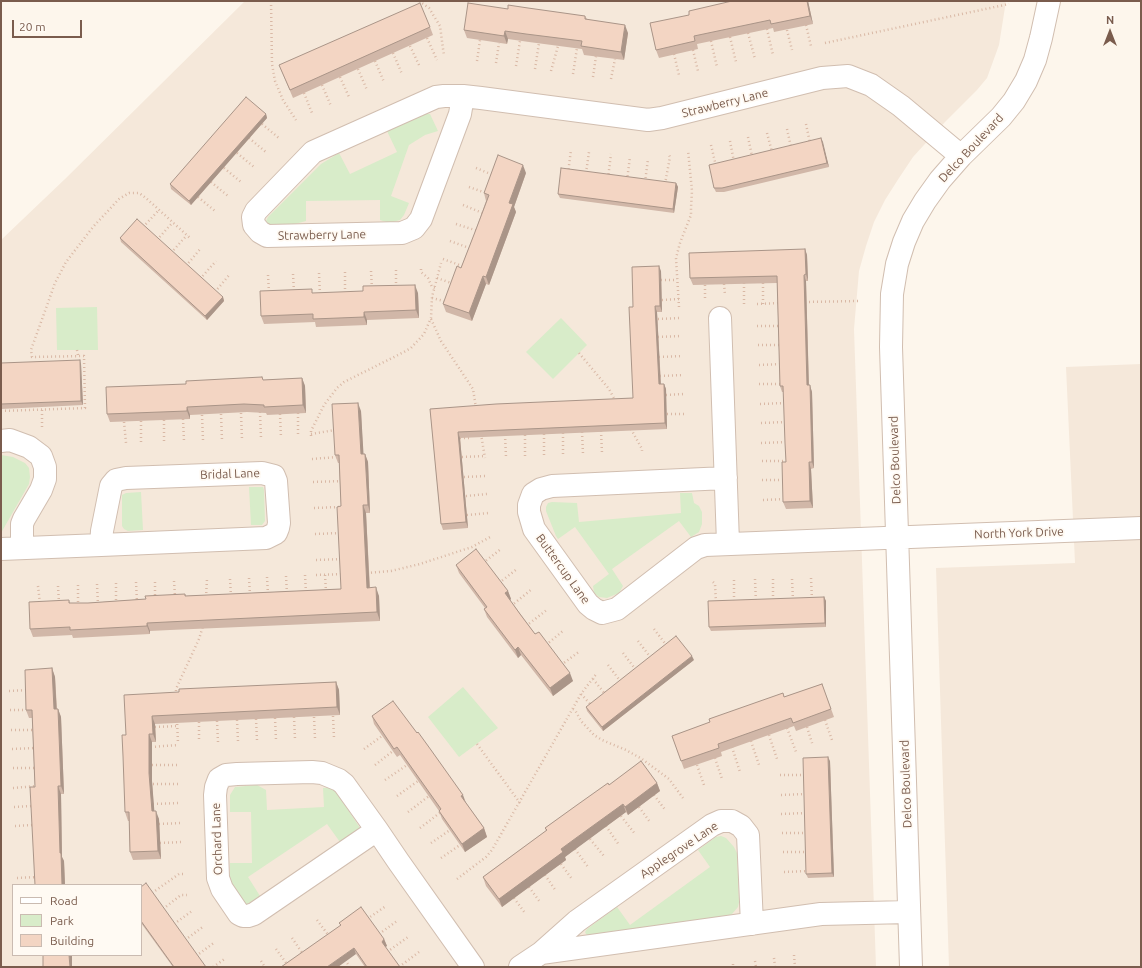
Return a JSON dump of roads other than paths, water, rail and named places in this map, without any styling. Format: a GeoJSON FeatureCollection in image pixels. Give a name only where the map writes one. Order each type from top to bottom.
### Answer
{"type":"FeatureCollection","features":[{"type":"Feature","properties":{"kind":"street","name":"Delco Boulevard"},"geometry":{"type":"LineString","coordinates":[[911,967],[891,318],[892,294],[897,264],[907,235],[925,201],[940,180],[1001,117],[1014,101],[1026,81],[1037,53],[1049,1]]}},
{"type":"Feature","properties":{"kind":"street","name":"Strawberry Lane"},"geometry":{"type":"LineString","coordinates":[[463,96],[460,114],[421,219],[414,228],[402,233],[267,236],[260,232],[254,225],[253,217],[256,211],[313,152],[436,97],[444,96],[463,96],[648,120],[662,118],[822,78],[848,76],[871,85],[901,106],[962,156]]}},
{"type":"Feature","properties":{"kind":"street"},"geometry":{"type":"LineString","coordinates":[[713,312],[726,478],[728,543]]}},
{"type":"Feature","properties":{"kind":"street"},"geometry":{"type":"LineString","coordinates":[[1,441],[10,440],[29,447],[41,456],[45,467],[45,479],[41,490],[24,519],[11,549]]}},
{"type":"Feature","properties":{"kind":"street","name":"Bridal Lane"},"geometry":{"type":"LineString","coordinates":[[11,549],[101,545],[258,538],[271,536],[276,533],[279,523],[276,481],[274,476],[262,473],[126,478],[116,480],[111,486],[102,531],[101,545]]}},
{"type":"Feature","properties":{"kind":"street","name":"Buttercup Lane"},"geometry":{"type":"LineString","coordinates":[[726,478],[552,486],[541,489],[534,494],[529,505],[529,512],[534,530],[588,604],[602,613],[617,609],[696,548],[705,545],[898,538]]}},
{"type":"Feature","properties":{"kind":"street","name":"North York Drive"},"geometry":{"type":"LineString","coordinates":[[898,538],[1141,528]]}},
{"type":"Feature","properties":{"kind":"street","name":"Orchard Lane"},"geometry":{"type":"LineString","coordinates":[[376,830],[254,914],[243,916],[239,914],[222,889],[218,878],[216,787],[219,779],[236,774],[312,772],[333,776],[344,784],[473,967]]}},
{"type":"Feature","properties":{"kind":"street","name":"Applegrove Lane"},"geometry":{"type":"LineString","coordinates":[[520,967],[541,953],[577,921],[712,825],[721,821],[732,821],[741,826],[748,835],[752,924]]}},
{"type":"Feature","properties":{"kind":"street","name":"Applegrove Lane"},"geometry":{"type":"LineString","coordinates":[[541,953],[587,948],[821,914],[909,912]]}},
{"type":"Feature","properties":{"kind":"street"},"geometry":{"type":"LineString","coordinates":[[577,921],[573,931],[574,938],[579,944],[587,948]]}}]}
